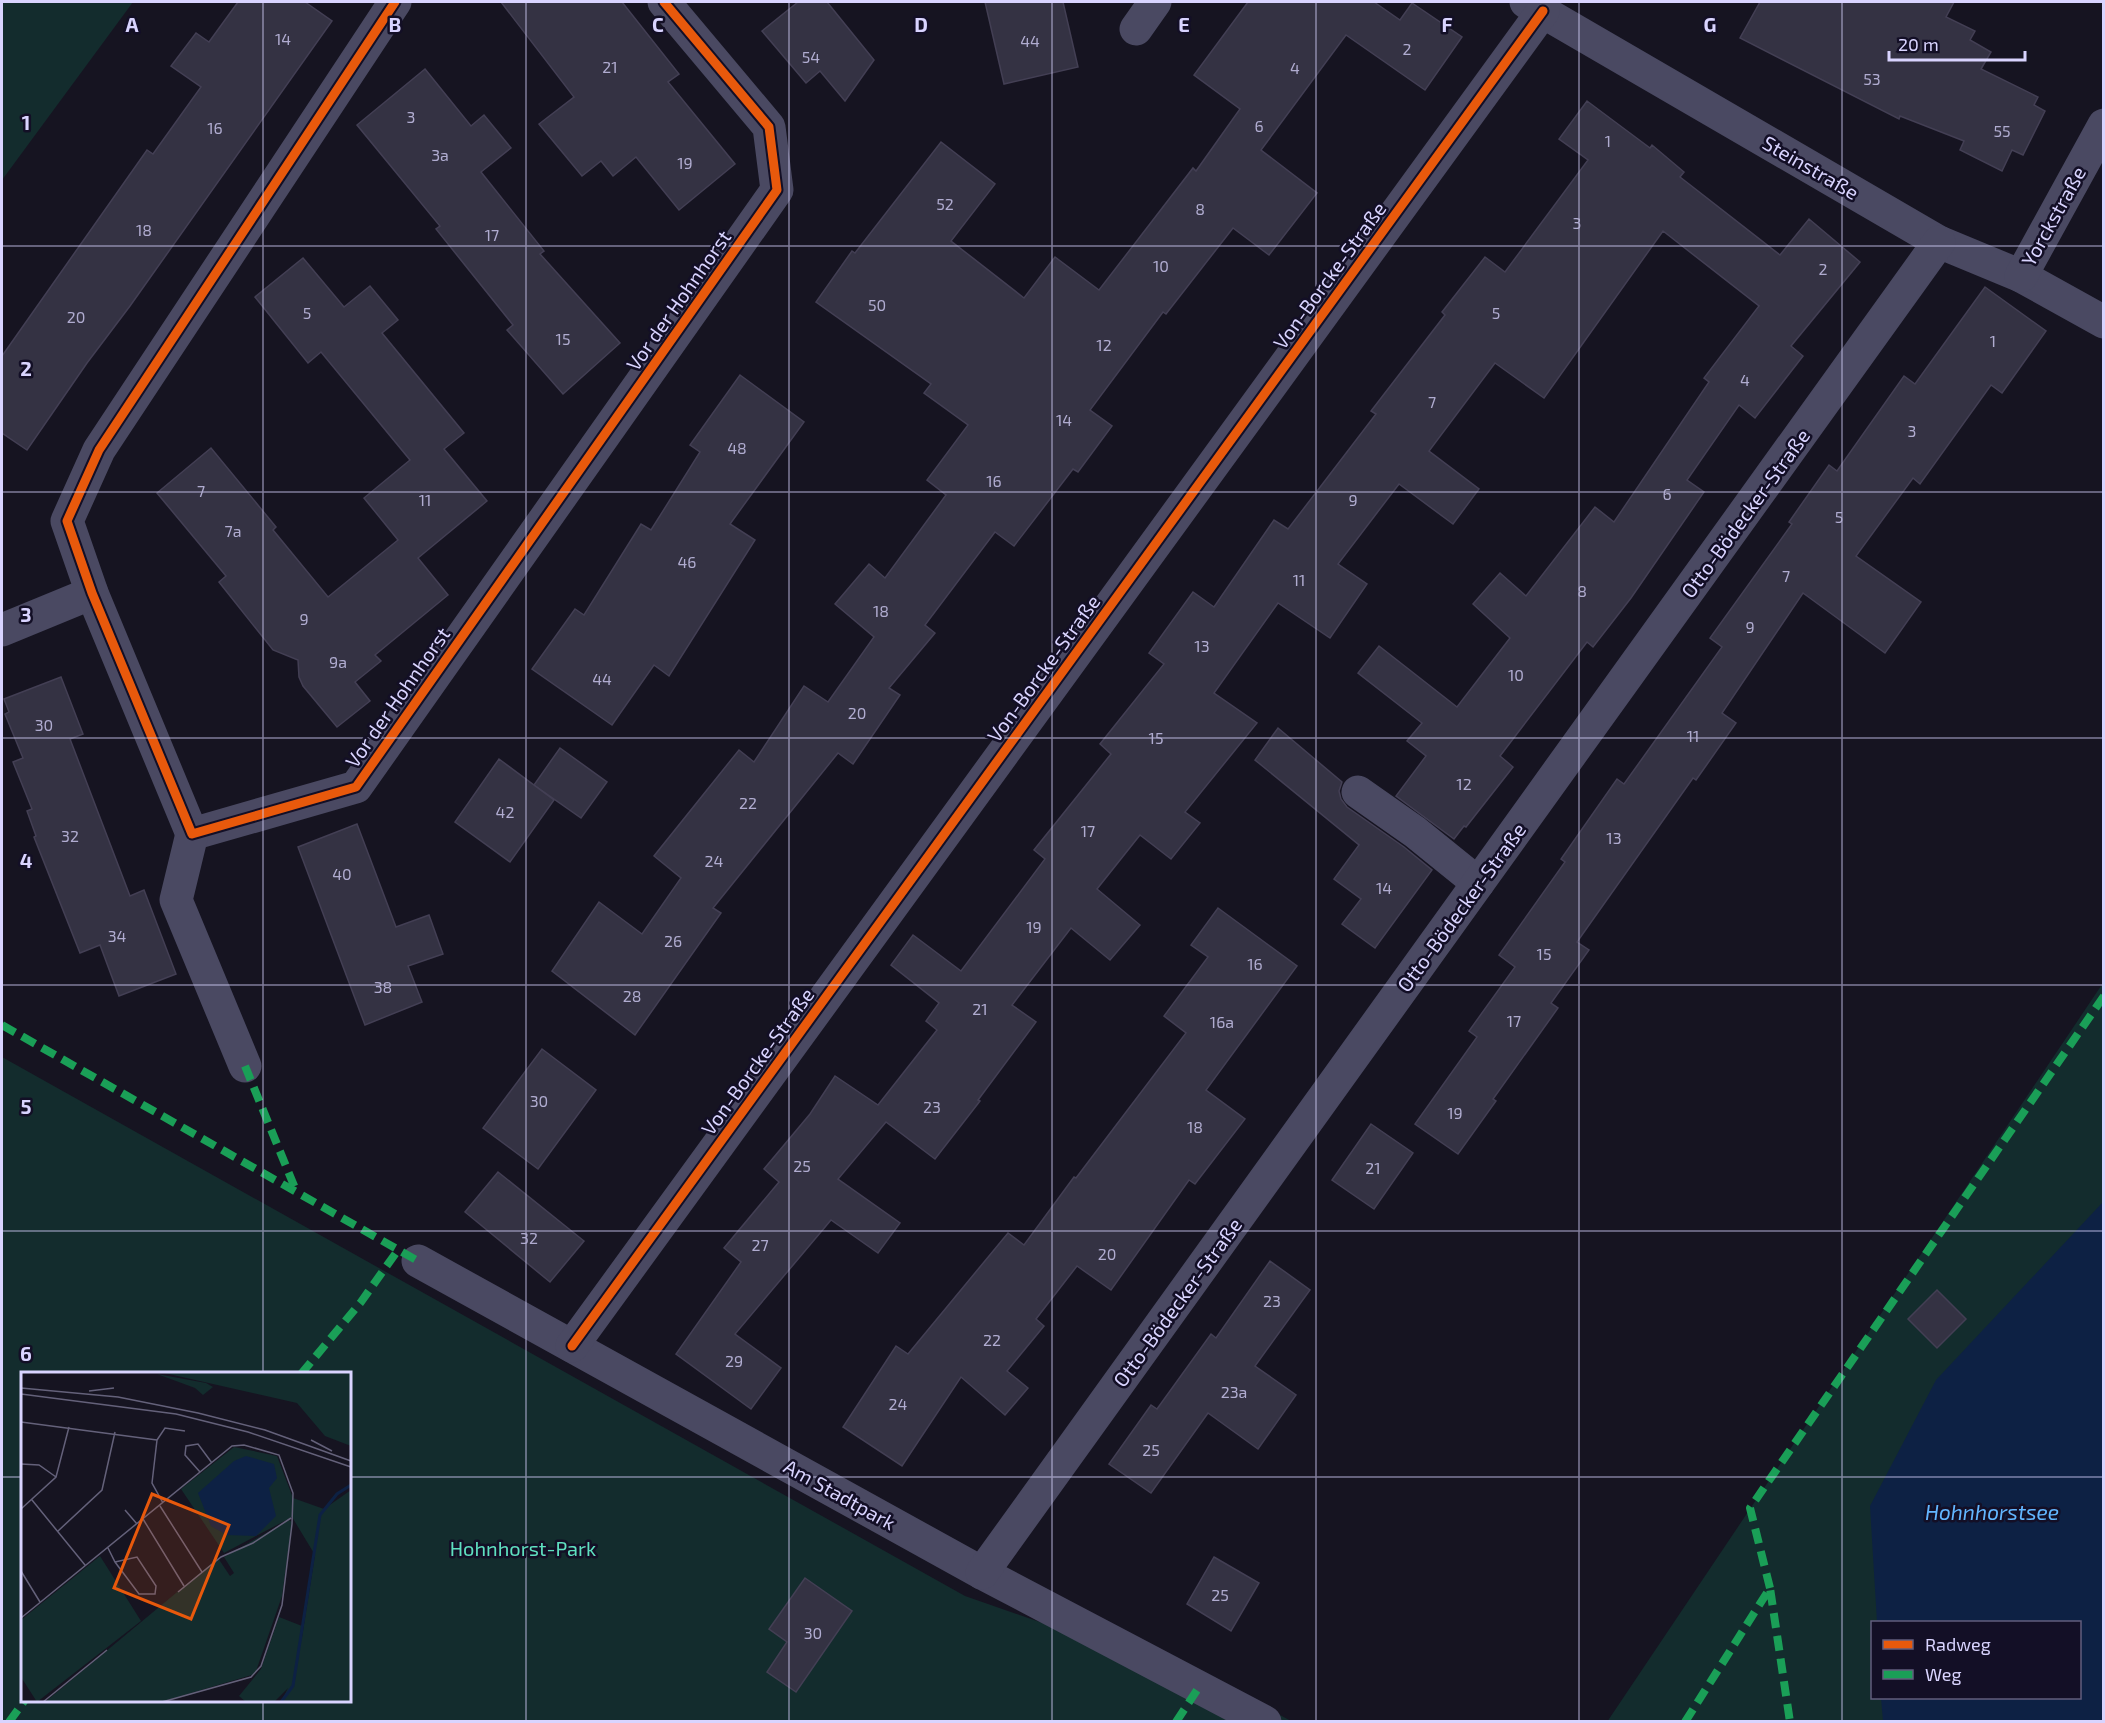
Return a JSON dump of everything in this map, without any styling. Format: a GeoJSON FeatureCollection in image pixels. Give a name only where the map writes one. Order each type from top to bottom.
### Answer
{"type":"FeatureCollection","features":[{"type":"Feature","properties":{"kind":"street"},"geometry":{"type":"LineString","coordinates":[[244,1066],[176,900],[192,834],[92,593],[67,521],[99,450],[395,2]]}},
{"type":"Feature","properties":{"kind":"street","name":"Vor der Hohnhorst"},"geometry":{"type":"LineString","coordinates":[[192,834],[356,787],[777,190],[769,127],[663,2]]}},
{"type":"Feature","properties":{"kind":"street"},"geometry":{"type":"LineString","coordinates":[[1136,28],[1155,2]]}},
{"type":"Feature","properties":{"kind":"street","name":"Steinstraße"},"geometry":{"type":"LineString","coordinates":[[1551,9],[1939,242],[2021,276],[2103,322]]}},
{"type":"Feature","properties":{"kind":"street","name":"Von-Borcke-Straße"},"geometry":{"type":"LineString","coordinates":[[572,1346],[1551,9]]}},
{"type":"Feature","properties":{"kind":"street","name":"Yorckstraße"},"geometry":{"type":"LineString","coordinates":[[2021,276],[2103,124]]}},
{"type":"Feature","properties":{"kind":"street","name":"Otto-Bödecker-Straße"},"geometry":{"type":"LineString","coordinates":[[982,1573],[1939,242]]}},
{"type":"Feature","properties":{"kind":"street"},"geometry":{"type":"LineString","coordinates":[[2,630],[92,593]]}},
{"type":"Feature","properties":{"kind":"street"},"geometry":{"type":"LineString","coordinates":[[1358,792],[1415,832],[1479,883]]}},
{"type":"Feature","properties":{"kind":"street","name":"Am Stadtpark"},"geometry":{"type":"LineString","coordinates":[[418,1261],[982,1573],[1265,1722]]}},
{"type":"Feature","properties":{"kind":"green space"},"geometry":{"type":"Polygon","coordinates":[[[2,2],[133,2],[2,180],[2,2]]]}},
{"type":"Feature","properties":{"kind":"green space"},"geometry":{"type":"Polygon","coordinates":[[[2103,983],[2103,1721],[1607,1722],[2103,983]]]}},
{"type":"Feature","properties":{"kind":"green space","name":"Hohnhorst-Park"},"geometry":{"type":"Polygon","coordinates":[[[2,1057],[965,1596],[1233,1689],[1291,1721],[2,1721],[2,1057]]]}},
{"type":"Feature","properties":{"kind":"water","name":"Hohnhorstsee"},"geometry":{"type":"Polygon","coordinates":[[[2103,1202],[2103,1721],[1883,1721],[1881,1699],[2081,1699],[2081,1621],[1877,1621],[1870,1506],[1936,1380],[2103,1202]]]}},
{"type":"Feature","properties":{"kind":"building"},"geometry":{"type":"Polygon","coordinates":[[[238,2],[305,2],[332,21],[27,450],[2,433],[2,356],[147,150],[153,154],[201,87],[171,66],[196,33],[209,42],[238,2]]]}},
{"type":"Feature","properties":{"kind":"building"},"geometry":{"type":"Polygon","coordinates":[[[501,2],[622,2],[679,74],[668,82],[735,164],[679,210],[636,157],[613,176],[601,161],[582,176],[539,124],[574,97],[501,2]]]}},
{"type":"Feature","properties":{"kind":"building"},"geometry":{"type":"Polygon","coordinates":[[[798,2],[827,2],[874,60],[845,101],[820,71],[806,83],[762,31],[798,2]]]}},
{"type":"Feature","properties":{"kind":"building"},"geometry":{"type":"Polygon","coordinates":[[[985,2],[1063,2],[1078,67],[1004,84],[985,2]]]}},
{"type":"Feature","properties":{"kind":"building"},"geometry":{"type":"Polygon","coordinates":[[[1248,2],[1374,2],[1400,20],[1412,3],[1462,37],[1425,90],[1346,35],[1261,150],[1317,193],[1269,255],[1233,228],[1166,314],[1163,312],[1090,410],[1112,426],[1078,472],[1073,469],[1014,546],[995,532],[925,625],[935,633],[889,688],[900,695],[853,764],[838,753],[713,908],[721,913],[635,1035],[552,971],[599,902],[642,934],[681,878],[654,856],[739,750],[754,762],[804,686],[828,702],[874,637],[835,604],[869,564],[885,578],[946,495],[927,480],[968,425],[924,393],[931,384],[816,302],[852,251],[855,253],[941,142],[995,184],[951,241],[1024,298],[1055,257],[1099,290],[1193,168],[1196,171],[1240,109],[1194,75],[1248,2]]]}},
{"type":"Feature","properties":{"kind":"building"},"geometry":{"type":"Polygon","coordinates":[[[1760,2],[1954,2],[1946,17],[1975,31],[1970,40],[1991,52],[1981,69],[2038,97],[2034,105],[2045,111],[2023,155],[2012,150],[2002,171],[1960,150],[1964,141],[1900,116],[1899,119],[1740,38],[1760,2]]]}},
{"type":"Feature","properties":{"kind":"building"},"geometry":{"type":"Polygon","coordinates":[[[425,69],[471,126],[484,115],[511,148],[481,172],[544,251],[540,254],[620,343],[563,394],[507,330],[513,325],[436,229],[440,226],[357,125],[425,69]]]}},
{"type":"Feature","properties":{"kind":"building"},"geometry":{"type":"Polygon","coordinates":[[[1587,101],[1650,148],[1652,145],[1684,172],[1680,177],[1780,255],[1809,219],[1860,262],[1791,346],[1803,356],[1755,418],[1739,405],[1687,480],[1704,492],[1631,598],[1593,647],[1587,642],[1500,756],[1513,767],[1454,839],[1396,796],[1426,756],[1407,741],[1422,723],[1358,673],[1379,646],[1457,707],[1510,638],[1473,604],[1500,573],[1526,596],[1595,507],[1614,522],[1709,382],[1704,378],[1759,306],[1663,231],[1544,398],[1495,363],[1429,451],[1479,489],[1453,524],[1399,484],[1338,564],[1367,584],[1330,638],[1278,603],[1214,693],[1257,723],[1185,812],[1200,823],[1171,859],[1140,835],[1097,889],[1140,925],[1110,960],[1071,928],[1012,1005],[1036,1022],[978,1100],[980,1101],[935,1159],[886,1122],[838,1179],[900,1223],[878,1253],[831,1220],[735,1334],[781,1368],[751,1409],[676,1354],[741,1262],[724,1248],[779,1182],[764,1169],[810,1114],[835,1076],[878,1105],[937,1030],[926,1021],[939,1003],[891,965],[913,935],[961,971],[1045,859],[1034,850],[1111,754],[1100,744],[1164,664],[1149,653],[1193,592],[1214,607],[1274,520],[1288,529],[1376,414],[1371,411],[1445,315],[1442,312],[1485,257],[1505,272],[1588,160],[1559,139],[1587,101]]]}},
{"type":"Feature","properties":{"kind":"building"},"geometry":{"type":"Polygon","coordinates":[[[303,258],[344,307],[370,286],[398,320],[382,333],[464,433],[444,449],[487,501],[418,558],[448,595],[375,655],[381,661],[355,682],[370,701],[337,727],[303,686],[299,677],[298,660],[273,650],[219,582],[226,576],[157,493],[211,448],[276,527],[273,530],[328,597],[398,540],[364,498],[410,460],[321,352],[308,363],[255,297],[303,258]]]}},
{"type":"Feature","properties":{"kind":"building"},"geometry":{"type":"Polygon","coordinates":[[[1985,287],[2046,331],[2002,393],[1991,385],[1920,484],[1913,478],[1856,556],[1921,602],[1885,653],[1803,593],[1722,713],[1736,723],[1696,780],[1693,778],[1577,942],[1589,950],[1551,1003],[1558,1008],[1493,1099],[1496,1101],[1458,1154],[1415,1124],[1477,1037],[1469,1031],[1515,967],[1499,955],[1565,862],[1561,859],[1617,779],[1624,784],[1722,647],[1710,638],[1792,524],[1789,522],[1829,465],[1837,471],[1904,376],[1915,384],[1985,287]]]}},
{"type":"Feature","properties":{"kind":"building"},"geometry":{"type":"Polygon","coordinates":[[[740,375],[804,422],[730,524],[755,540],[669,676],[654,665],[612,725],[532,669],[575,609],[584,615],[641,524],[651,530],[700,452],[690,445],[740,375]]]}},
{"type":"Feature","properties":{"kind":"building"},"geometry":{"type":"Polygon","coordinates":[[[61,677],[83,734],[70,739],[130,896],[144,890],[176,974],[119,996],[100,945],[80,953],[34,837],[36,836],[27,811],[32,809],[13,762],[23,758],[5,714],[9,712],[4,699],[61,677]]]}},
{"type":"Feature","properties":{"kind":"building"},"geometry":{"type":"Polygon","coordinates":[[[1278,728],[1342,782],[1339,791],[1347,807],[1404,847],[1432,870],[1375,948],[1342,924],[1361,899],[1334,879],[1359,845],[1255,760],[1278,728]]]}},
{"type":"Feature","properties":{"kind":"building"},"geometry":{"type":"Polygon","coordinates":[[[560,748],[607,782],[581,818],[534,785],[560,748]]]}},
{"type":"Feature","properties":{"kind":"building"},"geometry":{"type":"Polygon","coordinates":[[[499,759],[554,800],[510,862],[455,822],[499,759]]]}},
{"type":"Feature","properties":{"kind":"building"},"geometry":{"type":"Polygon","coordinates":[[[357,824],[396,927],[429,915],[443,954],[408,966],[422,1002],[365,1025],[298,847],[357,824]]]}},
{"type":"Feature","properties":{"kind":"building"},"geometry":{"type":"Polygon","coordinates":[[[1218,908],[1297,966],[1206,1090],[1245,1119],[1195,1184],[1189,1180],[1111,1290],[1077,1266],[1036,1319],[1044,1326],[1007,1371],[1028,1388],[1005,1415],[961,1377],[902,1466],[843,1427],[896,1346],[908,1354],[1008,1233],[1024,1245],[1186,1033],[1164,1016],[1208,957],[1191,945],[1218,908]]]}},
{"type":"Feature","properties":{"kind":"building"},"geometry":{"type":"Polygon","coordinates":[[[542,1049],[596,1090],[538,1169],[483,1128],[542,1049]]]}},
{"type":"Feature","properties":{"kind":"building"},"geometry":{"type":"Polygon","coordinates":[[[1371,1124],[1413,1153],[1374,1209],[1332,1180],[1371,1124]]]}},
{"type":"Feature","properties":{"kind":"building"},"geometry":{"type":"Polygon","coordinates":[[[498,1172],[584,1241],[550,1282],[465,1212],[498,1172]]]}},
{"type":"Feature","properties":{"kind":"building"},"geometry":{"type":"Polygon","coordinates":[[[1270,1261],[1310,1290],[1255,1366],[1296,1395],[1258,1449],[1208,1413],[1151,1493],[1109,1464],[1151,1405],[1157,1409],[1211,1334],[1216,1338],[1270,1261]]]}},
{"type":"Feature","properties":{"kind":"building"},"geometry":{"type":"Polygon","coordinates":[[[1937,1290],[1966,1319],[1937,1348],[1908,1319],[1937,1290]]]}},
{"type":"Feature","properties":{"kind":"building"},"geometry":{"type":"Polygon","coordinates":[[[1214,1557],[1259,1583],[1231,1631],[1187,1604],[1214,1557]]]}},
{"type":"Feature","properties":{"kind":"building"},"geometry":{"type":"Polygon","coordinates":[[[805,1578],[852,1611],[796,1692],[767,1672],[787,1642],[769,1629],[805,1578]]]}},
{"type":"Feature","properties":{"kind":"marked path"},"geometry":{"type":"LineString","coordinates":[[1770,1588],[1750,1508],[2104,996]]}},
{"type":"Feature","properties":{"kind":"marked path"},"geometry":{"type":"LineString","coordinates":[[2,1025],[418,1261]]}},
{"type":"Feature","properties":{"kind":"marked path"},"geometry":{"type":"LineString","coordinates":[[245,1066],[297,1193]]}},
{"type":"Feature","properties":{"kind":"marked path"},"geometry":{"type":"LineString","coordinates":[[303,1372],[361,1302],[398,1250]]}},
{"type":"Feature","properties":{"kind":"marked path"},"geometry":{"type":"LineString","coordinates":[[1685,1722],[1770,1588],[1790,1722]]}},
{"type":"Feature","properties":{"kind":"marked path"},"geometry":{"type":"LineString","coordinates":[[1176,1722],[1199,1687]]}},
{"type":"Feature","properties":{"kind":"marked path"},"geometry":{"type":"LineString","coordinates":[[9,1722],[24,1702]]}},
{"type":"Feature","properties":{"kind":"cycle path"},"geometry":{"type":"LineString","coordinates":[[395,2],[99,450],[67,521],[92,593],[192,834],[356,787],[777,190],[769,127],[664,2]]}},
{"type":"Feature","properties":{"kind":"cycle path"},"geometry":{"type":"LineString","coordinates":[[572,1346],[1543,11]]}}]}
